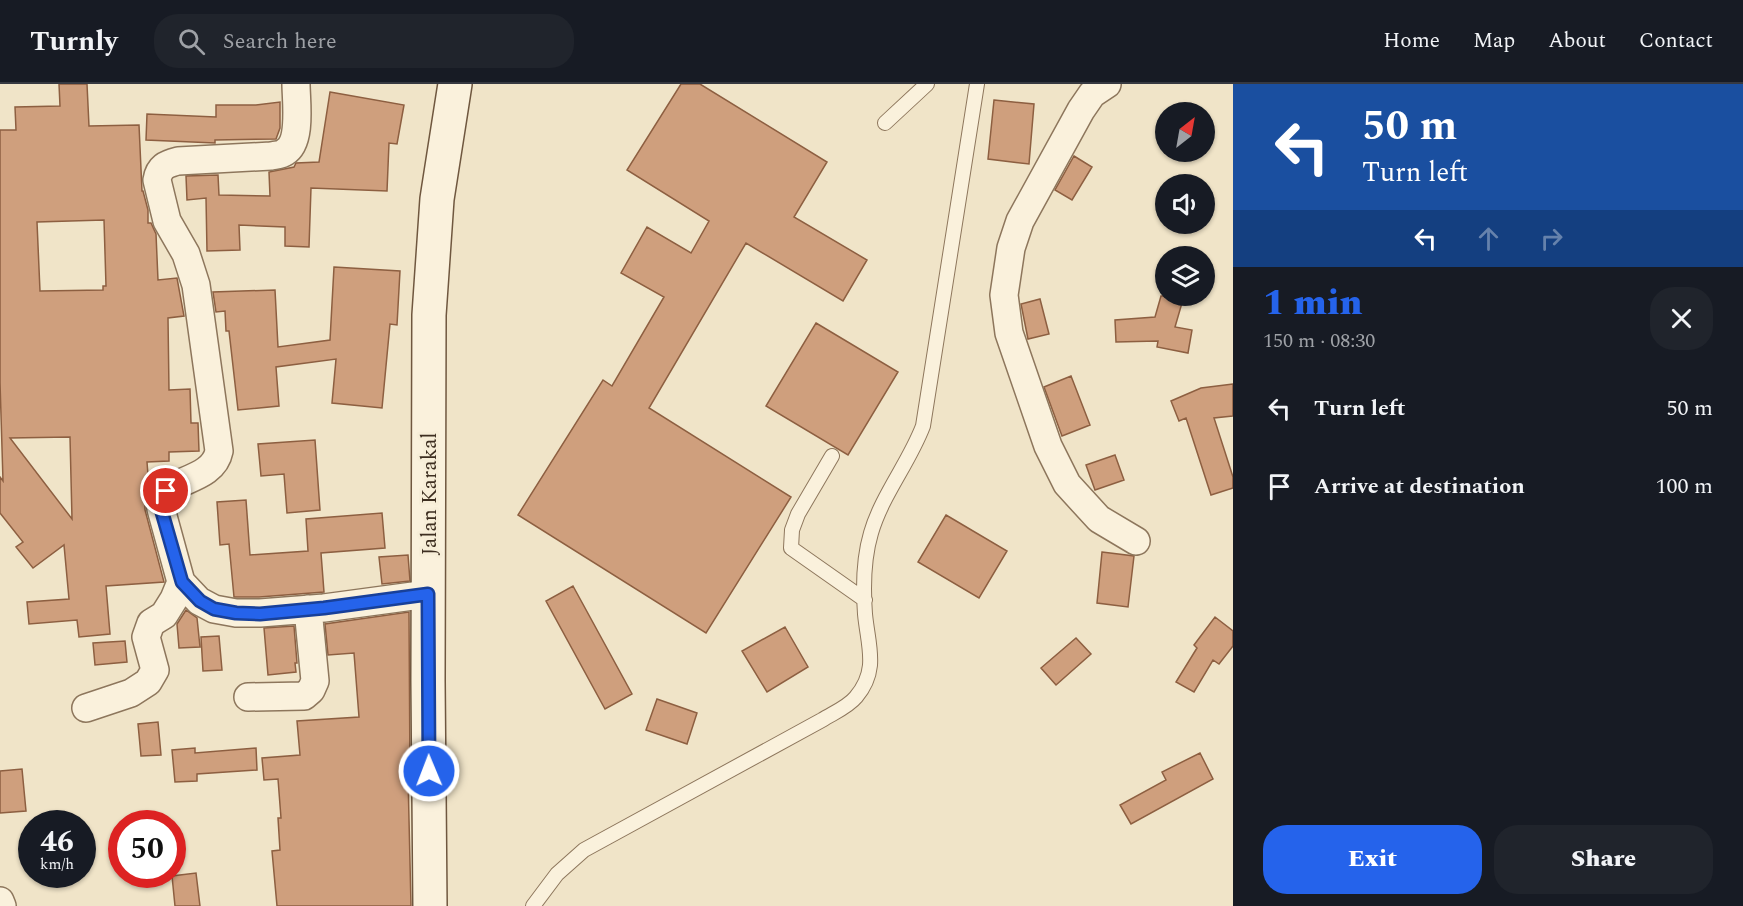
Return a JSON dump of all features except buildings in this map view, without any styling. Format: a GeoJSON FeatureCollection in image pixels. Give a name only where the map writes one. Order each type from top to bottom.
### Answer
{"type":"FeatureCollection","features":[{"type":"Feature","properties":{"kind":"main road","name":"Jalan Karakal"},"geometry":{"type":"LineString","coordinates":[[430,906],[429,315],[437,199],[455,84]]}},
{"type":"Feature","properties":{"kind":"street"},"geometry":{"type":"LineString","coordinates":[[296,84],[295,138],[288,150],[271,156],[178,161],[164,165],[158,174],[157,180],[168,221],[186,254],[196,285],[219,451],[217,459],[208,469],[166,491],[161,498],[161,509],[182,582],[200,601],[214,609],[245,614],[308,609],[428,594]]}},
{"type":"Feature","properties":{"kind":"street"},"geometry":{"type":"LineString","coordinates":[[1107,84],[1092,94],[1081,110],[1020,221],[1008,258],[1004,295],[1009,333],[1048,446],[1059,469],[1078,497],[1099,519],[1136,541]]}},
{"type":"Feature","properties":{"kind":"street"},"geometry":{"type":"LineString","coordinates":[[86,708],[131,693],[148,682],[154,670],[146,637],[151,623],[164,615],[182,582]]}},
{"type":"Feature","properties":{"kind":"street"},"geometry":{"type":"LineString","coordinates":[[248,697],[304,696],[311,690],[315,681],[308,609]]}},
{"type":"Feature","properties":{"kind":"street"},"geometry":{"type":"LineString","coordinates":[[0,902],[2,906]]}},
{"type":"Feature","properties":{"kind":"lane"},"geometry":{"type":"LineString","coordinates":[[885,123],[927,84]]}},
{"type":"Feature","properties":{"kind":"lane"},"geometry":{"type":"LineString","coordinates":[[533,906],[557,874],[584,850],[822,720],[855,699],[864,686],[871,668],[864,571],[871,532],[918,441],[923,426],[977,84]]}},
{"type":"Feature","properties":{"kind":"lane"},"geometry":{"type":"LineString","coordinates":[[832,456],[798,514],[792,530],[791,548],[865,600]]}},
{"type":"Feature","properties":{"kind":"route"},"geometry":{"type":"LineString","coordinates":[[166,491],[161,498],[161,509],[182,582],[200,601],[214,609],[260,614],[428,594],[429,771]]}}]}
